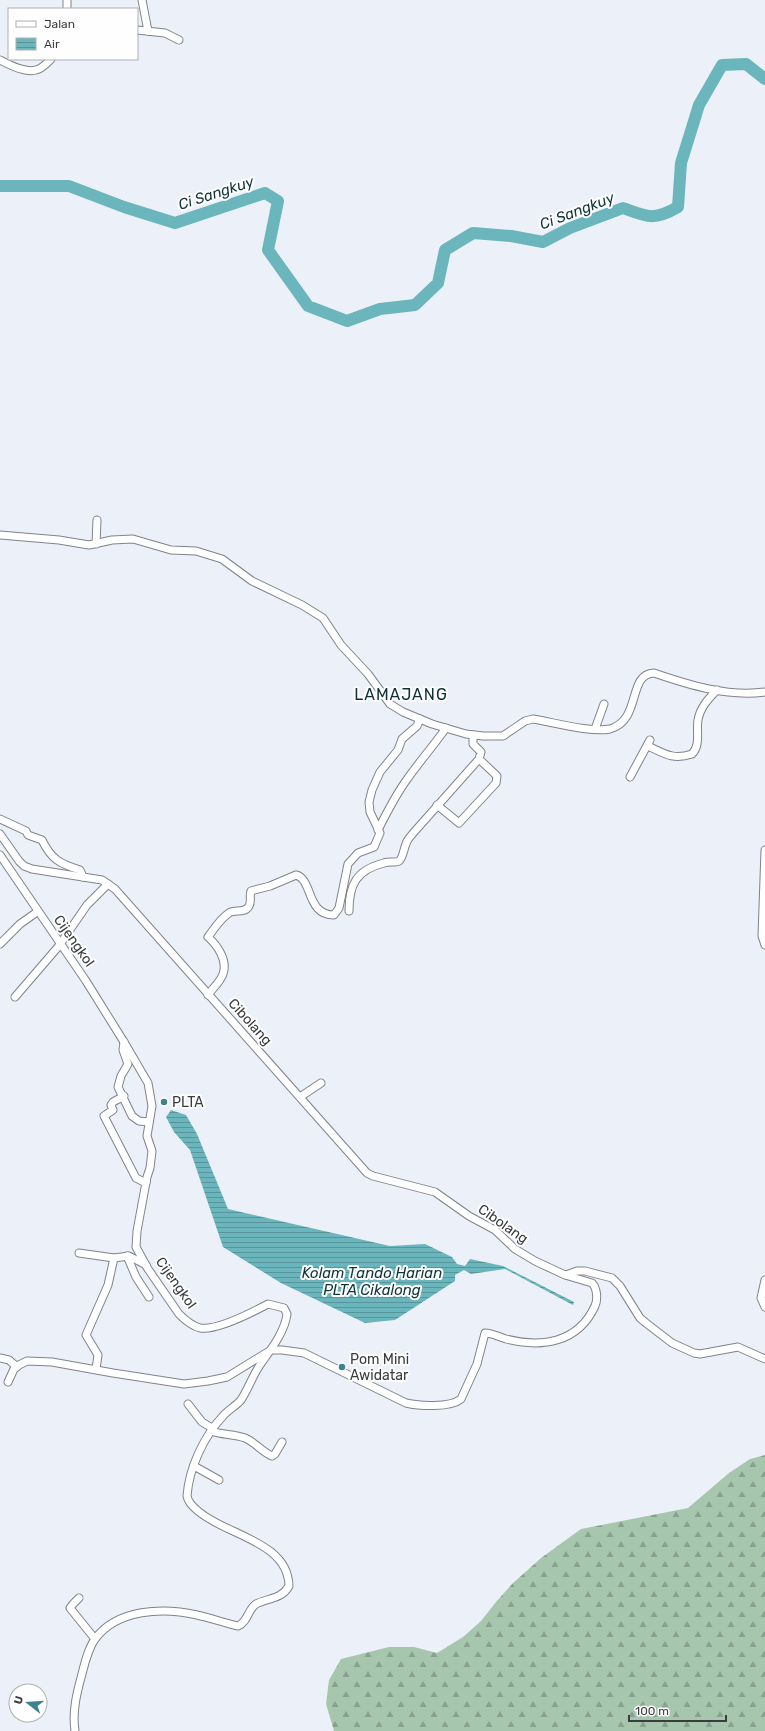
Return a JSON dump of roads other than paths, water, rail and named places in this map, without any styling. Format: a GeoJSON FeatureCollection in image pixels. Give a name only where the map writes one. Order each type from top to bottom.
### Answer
{"type":"FeatureCollection","features":[{"type":"Feature","properties":{"kind":"street"},"geometry":{"type":"LineString","coordinates":[[142,0],[148,31]]}},
{"type":"Feature","properties":{"kind":"street"},"geometry":{"type":"LineString","coordinates":[[138,30],[165,33],[178,40]]}},
{"type":"Feature","properties":{"kind":"street"},"geometry":{"type":"LineString","coordinates":[[0,60],[18,68],[36,70],[46,65],[50,60]]}},
{"type":"Feature","properties":{"kind":"street"},"geometry":{"type":"LineString","coordinates":[[96,544],[97,520]]}},
{"type":"Feature","properties":{"kind":"street"},"geometry":{"type":"LineString","coordinates":[[0,535],[59,540],[89,545],[112,540],[133,539],[171,550],[196,551],[222,559],[252,582],[302,605],[323,618],[341,645],[368,674],[390,704],[420,719],[473,735],[503,736],[524,721],[533,719],[592,729],[609,729],[624,719],[632,706],[639,680],[648,673],[654,673],[683,683],[717,690],[756,693],[765,692]]}},
{"type":"Feature","properties":{"kind":"street"},"geometry":{"type":"LineString","coordinates":[[630,777],[649,743],[668,756],[692,754],[697,745],[697,726],[699,715],[704,704],[717,690]]}},
{"type":"Feature","properties":{"kind":"street"},"geometry":{"type":"LineString","coordinates":[[592,729],[604,704]]}},
{"type":"Feature","properties":{"kind":"street"},"geometry":{"type":"LineString","coordinates":[[208,995],[223,974],[223,965],[220,950],[208,937],[221,920],[231,912],[246,910],[251,901],[249,895],[251,891],[270,886],[296,875],[302,877],[318,909],[324,914],[334,915],[339,908],[348,864],[358,853],[374,847],[380,834],[370,812],[369,802],[372,790],[380,772],[398,750],[402,739],[417,726],[420,719]]}},
{"type":"Feature","properties":{"kind":"street"},"geometry":{"type":"LineString","coordinates":[[378,830],[408,778],[436,745],[446,728]]}},
{"type":"Feature","properties":{"kind":"street"},"geometry":{"type":"LineString","coordinates":[[349,911],[349,897],[354,881],[366,871],[384,862],[398,862],[406,842],[479,759],[481,752],[473,744],[473,735]]}},
{"type":"Feature","properties":{"kind":"street"},"geometry":{"type":"LineString","coordinates":[[437,805],[459,823],[496,783],[497,776],[479,759]]}},
{"type":"Feature","properties":{"kind":"street"},"geometry":{"type":"LineString","coordinates":[[0,819],[26,831],[28,835],[42,840],[48,852],[64,865],[80,870],[83,877]]}},
{"type":"Feature","properties":{"kind":"street","name":"Cibolang"},"geometry":{"type":"LineString","coordinates":[[0,834],[24,866],[32,869],[102,880],[115,889],[367,1172],[373,1176],[435,1192],[469,1216],[495,1230],[515,1249],[535,1261],[565,1275],[592,1283],[596,1290],[597,1301],[595,1306],[570,1336],[553,1342],[520,1341],[485,1333],[473,1374],[460,1399],[440,1405],[423,1406],[411,1404],[304,1354],[290,1351],[271,1350]]}},
{"type":"Feature","properties":{"kind":"street"},"geometry":{"type":"LineString","coordinates":[[765,850],[762,936],[765,945]]}},
{"type":"Feature","properties":{"kind":"street","name":"Cijengkol"},"geometry":{"type":"LineString","coordinates":[[0,855],[37,912],[60,943],[124,1042],[148,1084],[152,1106],[147,1136],[152,1151],[137,1231],[136,1244],[146,1265],[179,1314],[184,1320],[198,1328],[207,1328],[241,1318],[268,1304],[285,1310],[287,1314],[285,1324],[271,1350]]}},
{"type":"Feature","properties":{"kind":"street"},"geometry":{"type":"LineString","coordinates":[[16,997],[88,906],[108,884]]}},
{"type":"Feature","properties":{"kind":"street"},"geometry":{"type":"LineString","coordinates":[[0,944],[20,924],[37,912]]}},
{"type":"Feature","properties":{"kind":"street","name":"Cijengkol"},"geometry":{"type":"LineString","coordinates":[[124,1042],[124,1050],[128,1064],[118,1087],[124,1096],[132,1116],[139,1121],[149,1122]]}},
{"type":"Feature","properties":{"kind":"street"},"geometry":{"type":"LineString","coordinates":[[300,1097],[321,1083]]}},
{"type":"Feature","properties":{"kind":"street"},"geometry":{"type":"LineString","coordinates":[[124,1096],[113,1102],[111,1105],[113,1110],[104,1116],[136,1178],[146,1183]]}},
{"type":"Feature","properties":{"kind":"street"},"geometry":{"type":"LineString","coordinates":[[79,1253],[114,1258],[127,1256],[135,1258],[146,1265]]}},
{"type":"Feature","properties":{"kind":"street"},"geometry":{"type":"LineString","coordinates":[[127,1256],[136,1277],[149,1298]]}},
{"type":"Feature","properties":{"kind":"street"},"geometry":{"type":"LineString","coordinates":[[96,1369],[98,1355],[86,1335],[108,1285],[114,1258]]}},
{"type":"Feature","properties":{"kind":"street"},"geometry":{"type":"LineString","coordinates":[[565,1275],[577,1271],[585,1271],[612,1278],[620,1286],[640,1318],[672,1343],[694,1353],[700,1354],[738,1347],[765,1359]]}},
{"type":"Feature","properties":{"kind":"street"},"geometry":{"type":"LineString","coordinates":[[765,1280],[761,1298],[765,1307]]}},
{"type":"Feature","properties":{"kind":"street"},"geometry":{"type":"LineString","coordinates":[[8,1382],[17,1367],[27,1361],[40,1361],[184,1384],[227,1377],[271,1350]]}},
{"type":"Feature","properties":{"kind":"street"},"geometry":{"type":"LineString","coordinates":[[75,1731],[74,1713],[85,1660],[95,1639],[105,1629],[121,1619],[137,1613],[147,1612],[182,1612],[238,1626],[243,1623],[255,1605],[283,1594],[287,1590],[289,1586],[288,1574],[285,1566],[276,1555],[258,1544],[206,1518],[188,1500],[188,1492],[194,1466],[211,1429],[224,1414],[241,1399],[256,1370],[271,1350]]}},
{"type":"Feature","properties":{"kind":"street"},"geometry":{"type":"LineString","coordinates":[[0,1358],[9,1360],[17,1367]]}},
{"type":"Feature","properties":{"kind":"street"},"geometry":{"type":"LineString","coordinates":[[188,1404],[198,1418],[211,1429],[220,1434],[247,1439],[261,1450],[272,1456],[275,1454],[282,1442]]}},
{"type":"Feature","properties":{"kind":"street"},"geometry":{"type":"LineString","coordinates":[[194,1466],[219,1480]]}},
{"type":"Feature","properties":{"kind":"street"},"geometry":{"type":"LineString","coordinates":[[79,1598],[70,1608],[95,1639]]}},
{"type":"Feature","properties":{"kind":"water","name":"Kolam Tando Harian PLTA Cikalong"},"geometry":{"type":"Polygon","coordinates":[[[171,1110],[186,1115],[197,1134],[228,1209],[390,1246],[425,1244],[452,1257],[457,1264],[465,1266],[470,1259],[503,1266],[574,1302],[573,1305],[505,1269],[471,1274],[464,1270],[455,1275],[455,1281],[395,1320],[365,1323],[281,1283],[223,1247],[190,1150],[174,1132],[166,1117],[171,1110]]]}},
{"type":"Feature","properties":{"kind":"waterway","name":"Ci Sangkuy"},"geometry":{"type":"LineString","coordinates":[[0,186],[69,186],[124,207],[175,223],[265,193],[278,201],[268,250],[308,306],[347,321],[380,309],[415,305],[438,283],[445,250],[473,233],[511,236],[543,242],[570,228],[623,208],[638,214],[656,216],[678,207],[681,163],[699,105],[722,65],[746,64],[765,79]]}},
{"type":"Feature","properties":{"kind":"place","name":"PLTA"},"geometry":{"type":"Point","coordinates":[164,1102]}},
{"type":"Feature","properties":{"kind":"place","name":"Pom Mini Awidatar"},"geometry":{"type":"Point","coordinates":[342,1367]}},
{"type":"Feature","properties":{"kind":"district","name":"LAMAJANG"},"geometry":{"type":"Point","coordinates":[401,694]}}]}
